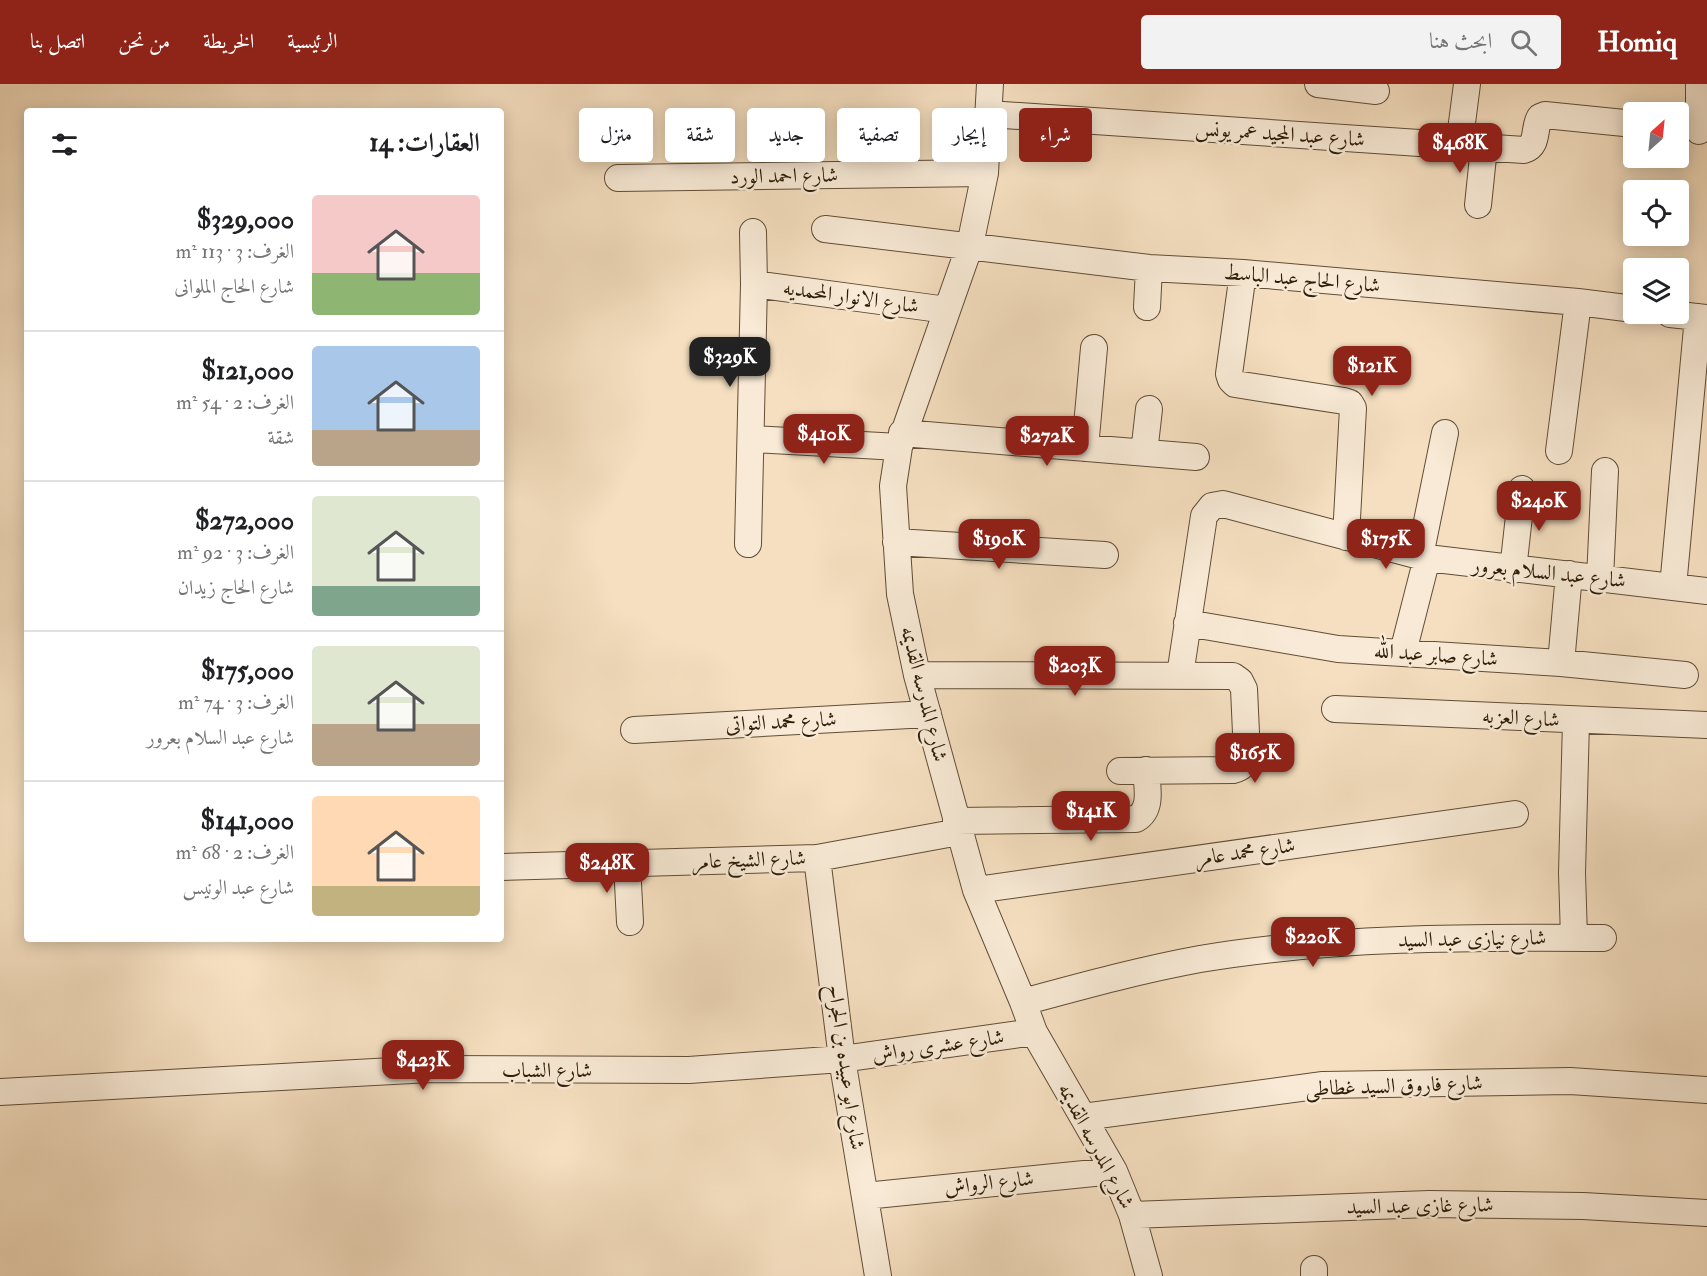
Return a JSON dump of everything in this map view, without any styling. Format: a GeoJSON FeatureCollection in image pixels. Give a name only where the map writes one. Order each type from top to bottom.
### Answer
{"type":"FeatureCollection","features":[{"type":"Feature","properties":{"kind":"street","name":"شارع المدرسه القديمه"},"geometry":{"type":"LineString","coordinates":[[989,108],[990,84]]}},
{"type":"Feature","properties":{"kind":"street"},"geometry":{"type":"LineString","coordinates":[[1318,84],[1376,91]]}},
{"type":"Feature","properties":{"kind":"street"},"geometry":{"type":"LineString","coordinates":[[1459,146],[1467,84]]}},
{"type":"Feature","properties":{"kind":"street"},"geometry":{"type":"LineString","coordinates":[[1695,131],[1699,84]]}},
{"type":"Feature","properties":{"kind":"street","name":"شارع عبد المجيد عمر يونس"},"geometry":{"type":"LineString","coordinates":[[1007,115],[1530,149],[1534,144],[1537,122],[1545,115],[1623,123]]}},
{"type":"Feature","properties":{"kind":"street"},"geometry":{"type":"LineString","coordinates":[[1478,205],[1484,147]]}},
{"type":"Feature","properties":{"kind":"street","name":"شارع المدرسه القديمه"},"geometry":{"type":"LineString","coordinates":[[986,162],[970,245],[900,440],[893,486],[900,594],[917,675],[976,890],[1034,1032],[1114,1171],[1132,1215],[1149,1276]]}},
{"type":"Feature","properties":{"kind":"street","name":"شارع احمد الورد"},"geometry":{"type":"LineString","coordinates":[[618,178],[985,173]]}},
{"type":"Feature","properties":{"kind":"street","name":"شارع الحاج عبد الباسط"},"geometry":{"type":"LineString","coordinates":[[825,229],[1149,268],[1243,273],[1623,308]]}},
{"type":"Feature","properties":{"kind":"street"},"geometry":{"type":"LineString","coordinates":[[748,544],[754,284],[753,232]]}},
{"type":"Feature","properties":{"kind":"street"},"geometry":{"type":"LineString","coordinates":[[1148,307],[1149,268]]}},
{"type":"Feature","properties":{"kind":"street"},"geometry":{"type":"LineString","coordinates":[[1243,273],[1229,374],[1231,380],[1235,384],[1350,403],[1354,412],[1346,537]]}},
{"type":"Feature","properties":{"kind":"street","name":"شارع الانوار المحمديه"},"geometry":{"type":"LineString","coordinates":[[754,284],[947,310]]}},
{"type":"Feature","properties":{"kind":"street"},"geometry":{"type":"LineString","coordinates":[[1559,451],[1578,302]]}},
{"type":"Feature","properties":{"kind":"street"},"geometry":{"type":"LineString","coordinates":[[1673,587],[1702,317]]}},
{"type":"Feature","properties":{"kind":"street"},"geometry":{"type":"LineString","coordinates":[[1085,448],[1094,348]]}},
{"type":"Feature","properties":{"kind":"street"},"geometry":{"type":"LineString","coordinates":[[1144,453],[1149,409]]}},
{"type":"Feature","properties":{"kind":"street"},"geometry":{"type":"LineString","coordinates":[[1403,652],[1445,433]]}},
{"type":"Feature","properties":{"kind":"street"},"geometry":{"type":"LineString","coordinates":[[751,439],[900,440],[1085,448],[1196,457]]}},
{"type":"Feature","properties":{"kind":"street"},"geometry":{"type":"LineString","coordinates":[[1600,579],[1605,471]]}},
{"type":"Feature","properties":{"kind":"street"},"geometry":{"type":"LineString","coordinates":[[1513,570],[1522,489]]}},
{"type":"Feature","properties":{"kind":"street","name":"شارع عبد السلام بعرور"},"geometry":{"type":"LineString","coordinates":[[1180,675],[1204,516],[1212,506],[1222,504],[1423,557],[1513,570],[1569,574],[1707,591]]}},
{"type":"Feature","properties":{"kind":"street"},"geometry":{"type":"LineString","coordinates":[[896,542],[1105,555]]}},
{"type":"Feature","properties":{"kind":"street"},"geometry":{"type":"LineString","coordinates":[[1561,663],[1569,574]]}},
{"type":"Feature","properties":{"kind":"street","name":"شارع صابر عبد الله"},"geometry":{"type":"LineString","coordinates":[[1188,623],[1338,649],[1561,663],[1685,675]]}},
{"type":"Feature","properties":{"kind":"street"},"geometry":{"type":"LineString","coordinates":[[917,675],[1180,675],[1233,676],[1240,681],[1244,689],[1247,755],[1245,763],[1240,768],[1233,770],[1120,771]]}},
{"type":"Feature","properties":{"kind":"street","name":"شارع العزبه"},"geometry":{"type":"LineString","coordinates":[[1335,710],[1707,725]]}},
{"type":"Feature","properties":{"kind":"street","name":"شارع محمد التواتى"},"geometry":{"type":"LineString","coordinates":[[634,730],[928,714]]}},
{"type":"Feature","properties":{"kind":"street"},"geometry":{"type":"LineString","coordinates":[[1574,938],[1572,873],[1576,721]]}},
{"type":"Feature","properties":{"kind":"street","name":"شارع الشيخ عامر"},"geometry":{"type":"LineString","coordinates":[[504,867],[817,858],[958,827],[1137,819],[1146,809],[1146,770]]}},
{"type":"Feature","properties":{"kind":"street","name":"شارع محمد عامر"},"geometry":{"type":"LineString","coordinates":[[976,890],[1515,814]]}},
{"type":"Feature","properties":{"kind":"street","name":"شارع ابو عبيده بن الجراح"},"geometry":{"type":"LineString","coordinates":[[817,858],[842,1059],[878,1276]]}},
{"type":"Feature","properties":{"kind":"street"},"geometry":{"type":"LineString","coordinates":[[627,864],[630,922]]}},
{"type":"Feature","properties":{"kind":"street","name":"شارع نيازى عبد السيد"},"geometry":{"type":"LineString","coordinates":[[1023,1002],[1130,974],[1200,959],[1262,951],[1424,939],[1603,938]]}},
{"type":"Feature","properties":{"kind":"street","name":"شارع عشرى رواش"},"geometry":{"type":"LineString","coordinates":[[842,1059],[1034,1032]]}},
{"type":"Feature","properties":{"kind":"street","name":"شارع الشباب"},"geometry":{"type":"LineString","coordinates":[[0,1092],[430,1069],[689,1070],[842,1059]]}},
{"type":"Feature","properties":{"kind":"street","name":"شارع فاروق السيد غطاطى"},"geometry":{"type":"LineString","coordinates":[[1083,1117],[1323,1085],[1570,1081],[1707,1090]]}},
{"type":"Feature","properties":{"kind":"street","name":"شارع الرواش"},"geometry":{"type":"LineString","coordinates":[[865,1196],[1114,1171]]}},
{"type":"Feature","properties":{"kind":"street","name":"شارع غازى عبد السيد"},"geometry":{"type":"LineString","coordinates":[[1132,1215],[1429,1204],[1583,1206],[1707,1213]]}}]}
